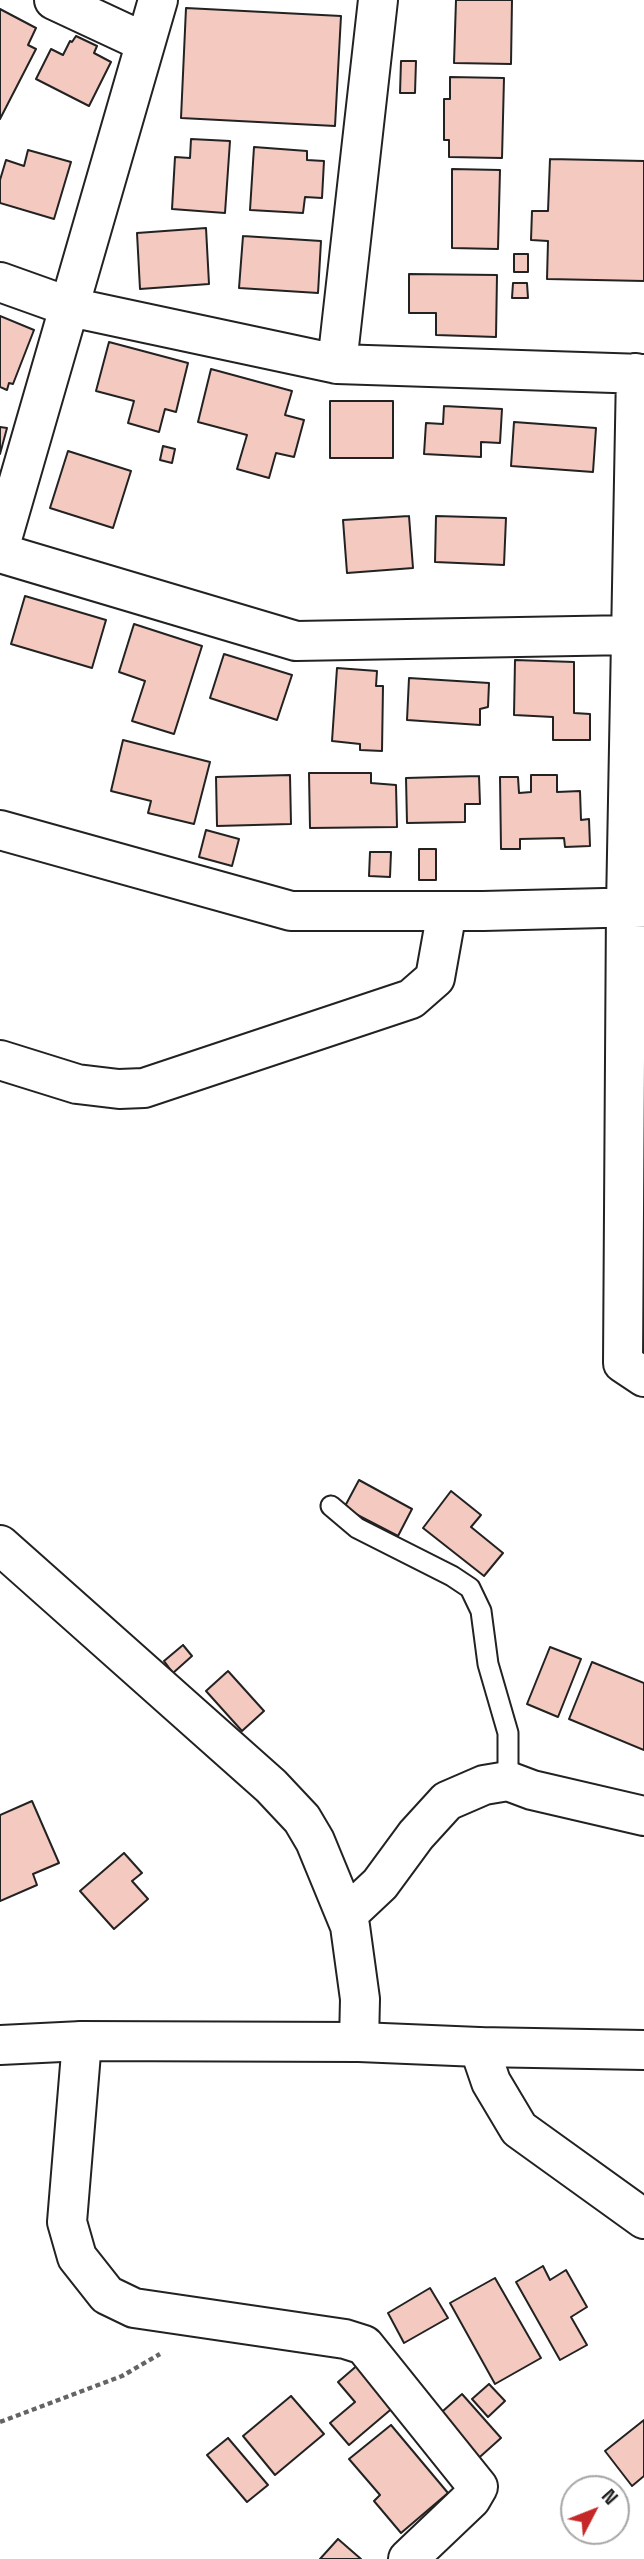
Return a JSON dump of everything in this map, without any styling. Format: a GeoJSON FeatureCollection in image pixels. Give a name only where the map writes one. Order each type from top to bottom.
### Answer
{"type":"FeatureCollection","features":[{"type":"Feature","properties":{"kind":"street"},"geometry":{"type":"LineString","coordinates":[[54,0],[144,42]]}},
{"type":"Feature","properties":{"kind":"street"},"geometry":{"type":"LineString","coordinates":[[0,546],[158,0]]}},
{"type":"Feature","properties":{"kind":"street"},"geometry":{"type":"LineString","coordinates":[[337,364],[378,0]]}},
{"type":"Feature","properties":{"kind":"street"},"geometry":{"type":"LineString","coordinates":[[0,282],[70,307],[337,364],[640,374],[631,635],[635,907],[623,1363],[644,1377]]}},
{"type":"Feature","properties":{"kind":"street"},"geometry":{"type":"LineString","coordinates":[[0,553],[296,641],[631,635]]}},
{"type":"Feature","properties":{"kind":"street"},"geometry":{"type":"LineString","coordinates":[[0,830],[290,911],[635,907]]}},
{"type":"Feature","properties":{"kind":"street"},"geometry":{"type":"LineString","coordinates":[[0,1060],[77,1084],[119,1089],[144,1088],[170,1080],[411,999],[435,978],[447,911]]}},
{"type":"Feature","properties":{"kind":"street"},"geometry":{"type":"LineString","coordinates":[[0,1545],[271,1786],[302,1819],[315,1841],[350,1926],[360,1999],[359,2042]]}},
{"type":"Feature","properties":{"kind":"street"},"geometry":{"type":"LineString","coordinates":[[346,1916],[380,1884],[416,1835],[447,1801],[484,1785],[508,1781],[533,1790],[644,1816]]}},
{"type":"Feature","properties":{"kind":"street"},"geometry":{"type":"LineString","coordinates":[[82,2040],[67,2222],[77,2258],[107,2295],[134,2308],[345,2339],[364,2346],[478,2487],[471,2499],[408,2559]]}},
{"type":"Feature","properties":{"kind":"street"},"geometry":{"type":"LineString","coordinates":[[0,2045],[82,2040],[359,2042],[644,2050]]}},
{"type":"Feature","properties":{"kind":"street"},"geometry":{"type":"LineString","coordinates":[[479,2047],[491,2082],[519,2129],[644,2219]]}},
{"type":"Feature","properties":{"kind":"lane"},"geometry":{"type":"LineString","coordinates":[[331,1506],[357,1528],[452,1576],[470,1588],[481,1611],[488,1664],[508,1733],[508,1781]]}},
{"type":"Feature","properties":{"kind":"path"},"geometry":{"type":"LineString","coordinates":[[0,2421],[122,2376],[177,2345],[203,2318]]}},
{"type":"Feature","properties":{"kind":"building"},"geometry":{"type":"Polygon","coordinates":[[[456,0],[512,0],[511,64],[454,63],[456,0]]]}},
{"type":"Feature","properties":{"kind":"building"},"geometry":{"type":"Polygon","coordinates":[[[186,8],[341,16],[335,126],[181,118],[186,8]]]}},
{"type":"Feature","properties":{"kind":"building"},"geometry":{"type":"Polygon","coordinates":[[[0,9],[36,28],[28,45],[36,49],[0,119],[0,9]]]}},
{"type":"Feature","properties":{"kind":"building"},"geometry":{"type":"Polygon","coordinates":[[[76,36],[97,46],[94,53],[111,62],[89,106],[36,79],[51,49],[63,55],[70,41],[76,36]]]}},
{"type":"Feature","properties":{"kind":"building"},"geometry":{"type":"Polygon","coordinates":[[[401,61],[416,61],[415,93],[400,93],[401,61]]]}},
{"type":"Feature","properties":{"kind":"building"},"geometry":{"type":"Polygon","coordinates":[[[450,77],[504,78],[502,158],[449,157],[449,140],[444,140],[444,99],[450,99],[450,77]]]}},
{"type":"Feature","properties":{"kind":"building"},"geometry":{"type":"Polygon","coordinates":[[[191,139],[230,141],[225,213],[172,209],[175,157],[190,158],[191,139]]]}},
{"type":"Feature","properties":{"kind":"building"},"geometry":{"type":"Polygon","coordinates":[[[254,147],[307,151],[307,160],[324,161],[322,198],[305,197],[303,213],[250,210],[254,147]]]}},
{"type":"Feature","properties":{"kind":"building"},"geometry":{"type":"Polygon","coordinates":[[[28,150],[71,162],[54,219],[0,203],[0,180],[6,160],[24,166],[28,150]]]}},
{"type":"Feature","properties":{"kind":"building"},"geometry":{"type":"Polygon","coordinates":[[[550,159],[644,161],[644,281],[547,279],[548,241],[531,240],[532,211],[548,211],[550,159]]]}},
{"type":"Feature","properties":{"kind":"building"},"geometry":{"type":"Polygon","coordinates":[[[452,169],[500,170],[498,249],[452,248],[452,169]]]}},
{"type":"Feature","properties":{"kind":"building"},"geometry":{"type":"Polygon","coordinates":[[[206,228],[209,284],[140,289],[137,233],[206,228]]]}},
{"type":"Feature","properties":{"kind":"building"},"geometry":{"type":"Polygon","coordinates":[[[243,236],[321,241],[318,293],[239,288],[243,236]]]}},
{"type":"Feature","properties":{"kind":"building"},"geometry":{"type":"Polygon","coordinates":[[[514,254],[528,254],[528,272],[514,272],[514,254]]]}},
{"type":"Feature","properties":{"kind":"building"},"geometry":{"type":"Polygon","coordinates":[[[409,274],[497,275],[496,337],[436,335],[436,313],[409,313],[409,274]]]}},
{"type":"Feature","properties":{"kind":"building"},"geometry":{"type":"Polygon","coordinates":[[[513,283],[527,283],[528,298],[512,298],[513,283]]]}},
{"type":"Feature","properties":{"kind":"building"},"geometry":{"type":"Polygon","coordinates":[[[0,316],[34,330],[13,384],[9,383],[7,390],[0,387],[0,316]]]}},
{"type":"Feature","properties":{"kind":"building"},"geometry":{"type":"Polygon","coordinates":[[[109,342],[188,363],[176,412],[165,409],[159,432],[128,423],[134,401],[96,391],[109,342]]]}},
{"type":"Feature","properties":{"kind":"building"},"geometry":{"type":"Polygon","coordinates":[[[211,369],[292,391],[285,415],[304,420],[294,457],[276,453],[269,478],[237,469],[247,435],[198,422],[211,369]]]}},
{"type":"Feature","properties":{"kind":"building"},"geometry":{"type":"Polygon","coordinates":[[[330,401],[393,401],[393,458],[330,458],[330,401]]]}},
{"type":"Feature","properties":{"kind":"building"},"geometry":{"type":"Polygon","coordinates":[[[444,406],[502,409],[500,443],[481,442],[481,457],[424,454],[426,423],[443,424],[444,406]]]}},
{"type":"Feature","properties":{"kind":"building"},"geometry":{"type":"Polygon","coordinates":[[[514,422],[596,428],[593,472],[511,466],[514,422]]]}},
{"type":"Feature","properties":{"kind":"building"},"geometry":{"type":"Polygon","coordinates":[[[0,427],[7,428],[0,454],[0,427]]]}},
{"type":"Feature","properties":{"kind":"building"},"geometry":{"type":"Polygon","coordinates":[[[163,446],[175,449],[172,463],[160,460],[163,446]]]}},
{"type":"Feature","properties":{"kind":"building"},"geometry":{"type":"Polygon","coordinates":[[[68,451],[131,471],[113,528],[50,508],[68,451]]]}},
{"type":"Feature","properties":{"kind":"building"},"geometry":{"type":"Polygon","coordinates":[[[409,516],[413,568],[347,573],[343,520],[409,516]]]}},
{"type":"Feature","properties":{"kind":"building"},"geometry":{"type":"Polygon","coordinates":[[[436,516],[506,518],[504,565],[435,562],[436,516]]]}},
{"type":"Feature","properties":{"kind":"building"},"geometry":{"type":"Polygon","coordinates":[[[25,596],[106,620],[92,668],[11,644],[25,596]]]}},
{"type":"Feature","properties":{"kind":"building"},"geometry":{"type":"Polygon","coordinates":[[[134,624],[202,646],[174,734],[132,721],[145,681],[119,672],[134,624]]]}},
{"type":"Feature","properties":{"kind":"building"},"geometry":{"type":"Polygon","coordinates":[[[224,654],[292,675],[277,720],[210,698],[224,654]]]}},
{"type":"Feature","properties":{"kind":"building"},"geometry":{"type":"Polygon","coordinates":[[[515,660],[574,662],[574,713],[590,714],[590,740],[553,740],[553,717],[514,715],[515,660]]]}},
{"type":"Feature","properties":{"kind":"building"},"geometry":{"type":"Polygon","coordinates":[[[337,668],[377,671],[376,686],[383,686],[382,751],[360,750],[360,744],[332,741],[337,668]]]}},
{"type":"Feature","properties":{"kind":"building"},"geometry":{"type":"Polygon","coordinates":[[[409,678],[489,683],[488,707],[480,709],[480,725],[407,720],[409,678]]]}},
{"type":"Feature","properties":{"kind":"building"},"geometry":{"type":"Polygon","coordinates":[[[123,740],[210,762],[194,824],[148,813],[151,801],[111,791],[123,740]]]}},
{"type":"Feature","properties":{"kind":"building"},"geometry":{"type":"Polygon","coordinates":[[[309,773],[371,773],[371,783],[396,785],[397,827],[310,828],[309,773]]]}},
{"type":"Feature","properties":{"kind":"building"},"geometry":{"type":"Polygon","coordinates":[[[290,775],[291,824],[217,826],[216,777],[290,775]]]}},
{"type":"Feature","properties":{"kind":"building"},"geometry":{"type":"Polygon","coordinates":[[[531,775],[557,775],[557,792],[580,791],[581,820],[589,819],[590,846],[565,847],[564,838],[520,839],[520,849],[501,849],[500,777],[518,777],[519,793],[531,792],[531,775]]]}},
{"type":"Feature","properties":{"kind":"building"},"geometry":{"type":"Polygon","coordinates":[[[479,776],[480,804],[465,804],[465,822],[407,823],[406,778],[479,776]]]}},
{"type":"Feature","properties":{"kind":"building"},"geometry":{"type":"Polygon","coordinates":[[[206,830],[239,839],[232,866],[199,857],[206,830]]]}},
{"type":"Feature","properties":{"kind":"building"},"geometry":{"type":"Polygon","coordinates":[[[419,849],[436,849],[436,880],[419,880],[419,849]]]}},
{"type":"Feature","properties":{"kind":"building"},"geometry":{"type":"Polygon","coordinates":[[[370,852],[391,852],[390,877],[369,876],[370,852]]]}},
{"type":"Feature","properties":{"kind":"building"},"geometry":{"type":"Polygon","coordinates":[[[359,1480],[412,1509],[398,1536],[344,1508],[359,1480]]]}},
{"type":"Feature","properties":{"kind":"building"},"geometry":{"type":"Polygon","coordinates":[[[451,1491],[481,1515],[471,1527],[503,1553],[484,1576],[423,1528],[451,1491]]]}},
{"type":"Feature","properties":{"kind":"building"},"geometry":{"type":"Polygon","coordinates":[[[183,1645],[192,1656],[173,1673],[164,1661],[183,1645]]]}},
{"type":"Feature","properties":{"kind":"building"},"geometry":{"type":"Polygon","coordinates":[[[550,1647],[581,1659],[558,1717],[527,1704],[550,1647]]]}},
{"type":"Feature","properties":{"kind":"building"},"geometry":{"type":"Polygon","coordinates":[[[592,1662],[644,1683],[644,1750],[569,1719],[592,1662]]]}},
{"type":"Feature","properties":{"kind":"building"},"geometry":{"type":"Polygon","coordinates":[[[228,1671],[264,1711],[242,1731],[206,1691],[228,1671]]]}},
{"type":"Feature","properties":{"kind":"building"},"geometry":{"type":"Polygon","coordinates":[[[32,1801],[59,1863],[33,1874],[37,1885],[0,1901],[0,1815],[32,1801]]]}},
{"type":"Feature","properties":{"kind":"building"},"geometry":{"type":"Polygon","coordinates":[[[124,1853],[142,1873],[132,1881],[148,1899],[114,1929],[80,1891],[124,1853]]]}},
{"type":"Feature","properties":{"kind":"building"},"geometry":{"type":"Polygon","coordinates":[[[543,2266],[550,2280],[566,2270],[587,2307],[571,2317],[587,2345],[560,2360],[516,2282],[543,2266]]]}},
{"type":"Feature","properties":{"kind":"building"},"geometry":{"type":"Polygon","coordinates":[[[495,2278],[541,2358],[495,2384],[450,2303],[495,2278]]]}},
{"type":"Feature","properties":{"kind":"building"},"geometry":{"type":"Polygon","coordinates":[[[430,2288],[448,2318],[404,2343],[388,2313],[430,2288]]]}},
{"type":"Feature","properties":{"kind":"building"},"geometry":{"type":"Polygon","coordinates":[[[367,2357],[402,2400],[349,2445],[330,2423],[355,2402],[338,2382],[367,2357]]]}},
{"type":"Feature","properties":{"kind":"building"},"geometry":{"type":"Polygon","coordinates":[[[489,2384],[505,2401],[488,2417],[472,2399],[489,2384]]]}},
{"type":"Feature","properties":{"kind":"building"},"geometry":{"type":"Polygon","coordinates":[[[462,2394],[501,2438],[472,2464],[434,2419],[462,2394]]]}},
{"type":"Feature","properties":{"kind":"building"},"geometry":{"type":"Polygon","coordinates":[[[291,2396],[324,2434],[275,2475],[243,2436],[291,2396]]]}},
{"type":"Feature","properties":{"kind":"building"},"geometry":{"type":"Polygon","coordinates":[[[644,2420],[644,2476],[632,2486],[630,2475],[624,2475],[605,2451],[644,2420]]]}},
{"type":"Feature","properties":{"kind":"building"},"geometry":{"type":"Polygon","coordinates":[[[391,2425],[448,2493],[401,2533],[374,2501],[380,2495],[349,2459],[391,2425]]]}},
{"type":"Feature","properties":{"kind":"building"},"geometry":{"type":"Polygon","coordinates":[[[228,2438],[268,2485],[247,2502],[207,2455],[228,2438]]]}},
{"type":"Feature","properties":{"kind":"building"},"geometry":{"type":"Polygon","coordinates":[[[338,2539],[361,2559],[320,2559],[338,2539]]]}}]}
